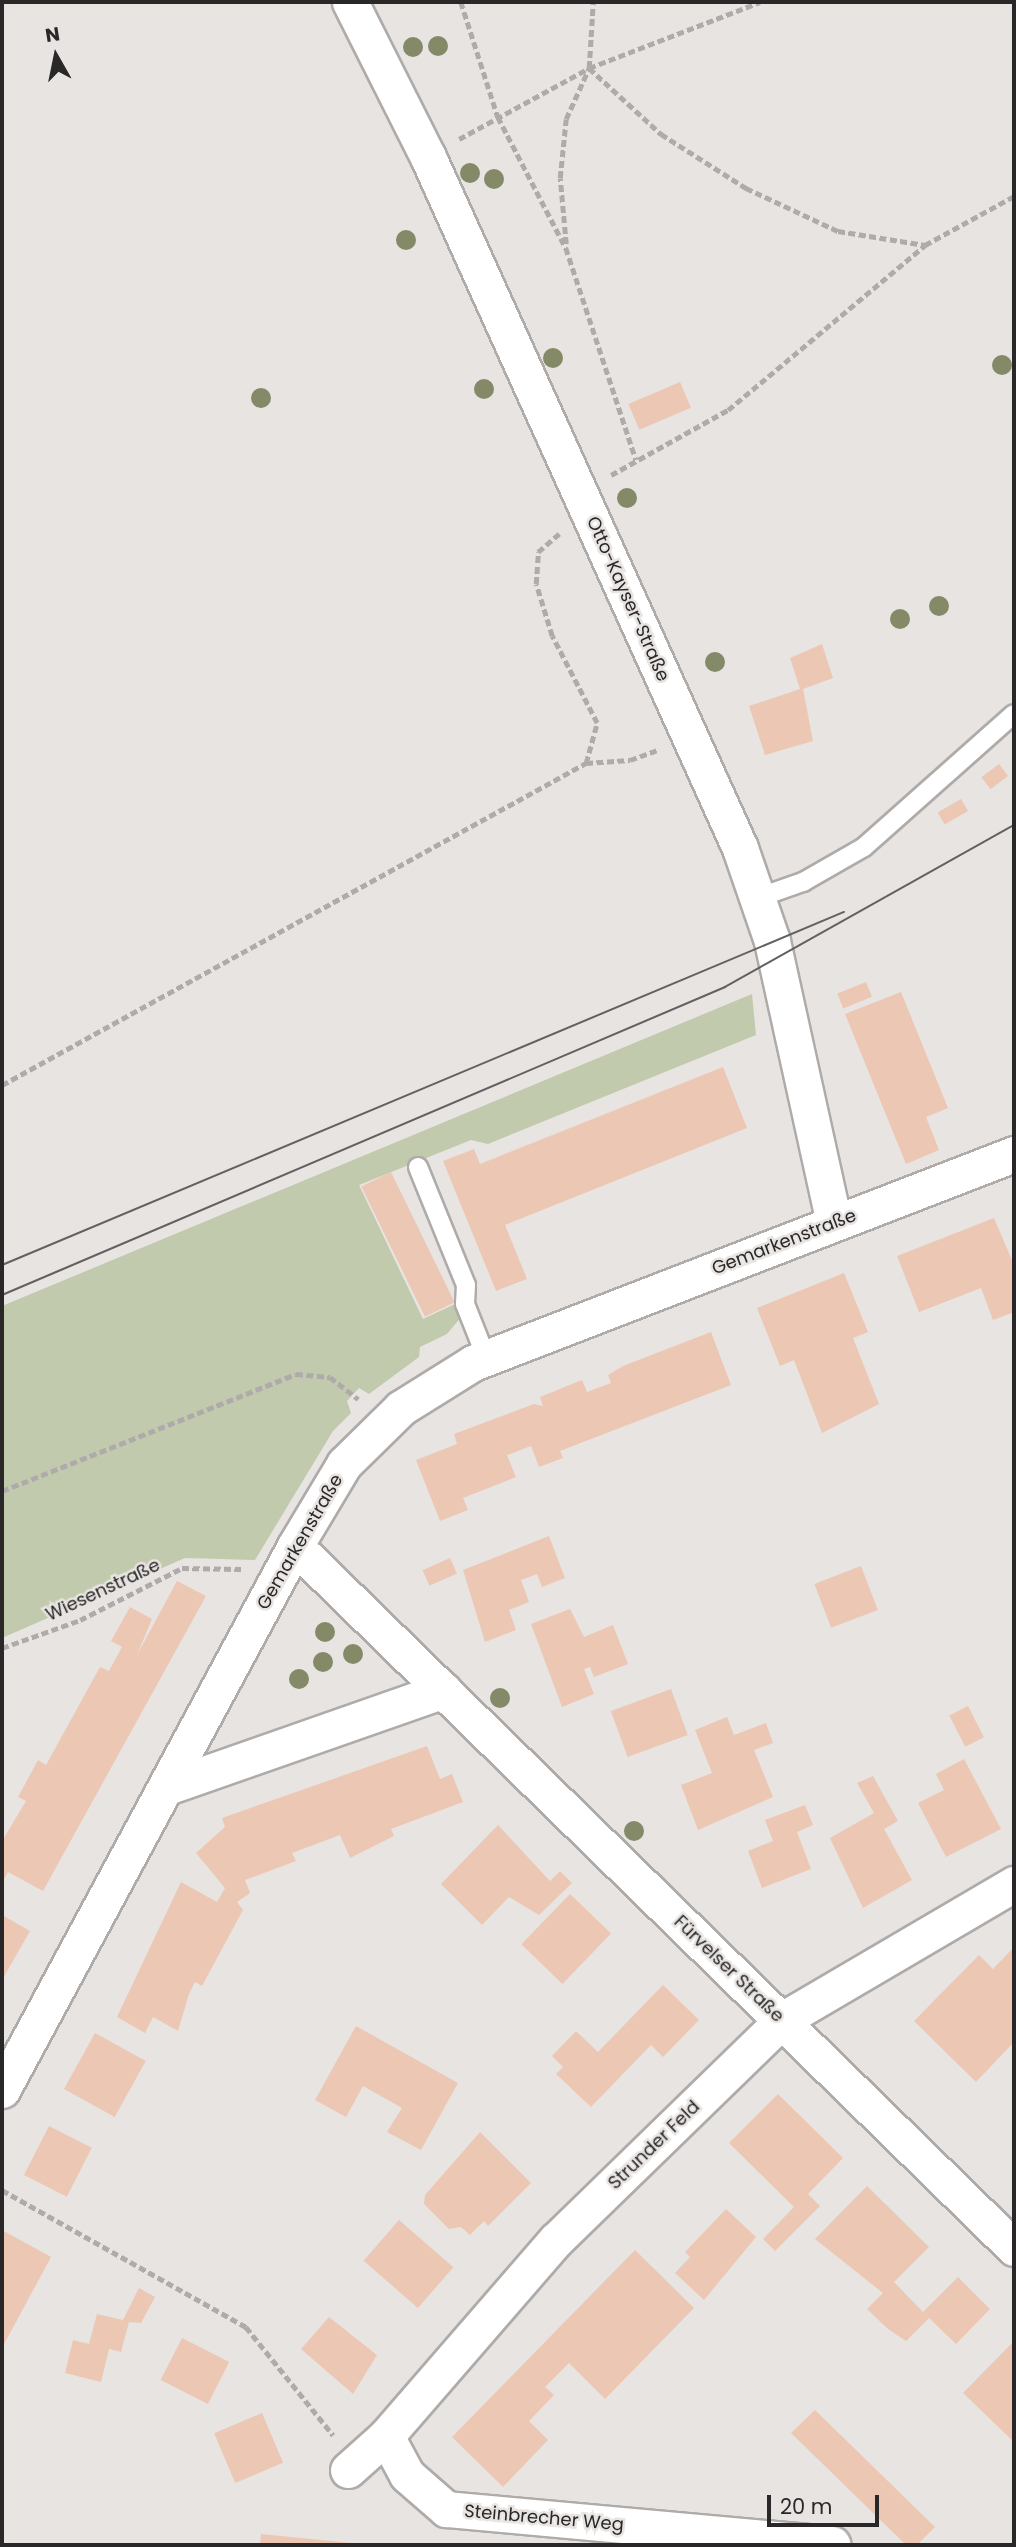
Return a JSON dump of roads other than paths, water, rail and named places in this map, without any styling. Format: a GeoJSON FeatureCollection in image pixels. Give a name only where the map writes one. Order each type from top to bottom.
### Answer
{"type":"FeatureCollection","features":[{"type":"Feature","properties":{"kind":"street","name":"Otto-Kayser-Straße"},"geometry":{"type":"LineString","coordinates":[[350,2],[428,157],[760,897],[834,1222]]}},
{"type":"Feature","properties":{"kind":"street","name":"Gemarkenstraße"},"geometry":{"type":"LineString","coordinates":[[2,2090],[295,1546],[344,1464],[383,1425],[486,1357],[1014,1154]]}},
{"type":"Feature","properties":{"kind":"street","name":"Fürvelser Straße"},"geometry":{"type":"LineString","coordinates":[[295,1546],[1014,2248]]}},
{"type":"Feature","properties":{"kind":"street"},"geometry":{"type":"LineString","coordinates":[[167,1787],[444,1690]]}},
{"type":"Feature","properties":{"kind":"street","name":"Strunder Feld"},"geometry":{"type":"LineString","coordinates":[[348,2470],[386,2436],[556,2240],[782,2020],[1014,1884]]}},
{"type":"Feature","properties":{"kind":"street","name":"Steinbrecher Weg"},"geometry":{"type":"LineString","coordinates":[[386,2436],[407,2475],[446,2510],[832,2544]]}},
{"type":"Feature","properties":{"kind":"lane"},"geometry":{"type":"LineString","coordinates":[[760,897],[803,882],[864,847],[1014,714]]}},
{"type":"Feature","properties":{"kind":"lane"},"geometry":{"type":"LineString","coordinates":[[418,1167],[466,1285],[465,1304],[486,1357]]}},
{"type":"Feature","properties":{"kind":"tram line"},"geometry":{"type":"LineString","coordinates":[[2,1295],[725,987],[1014,825]]}},
{"type":"Feature","properties":{"kind":"tram line"},"geometry":{"type":"LineString","coordinates":[[2,1265],[844,912]]}}]}
